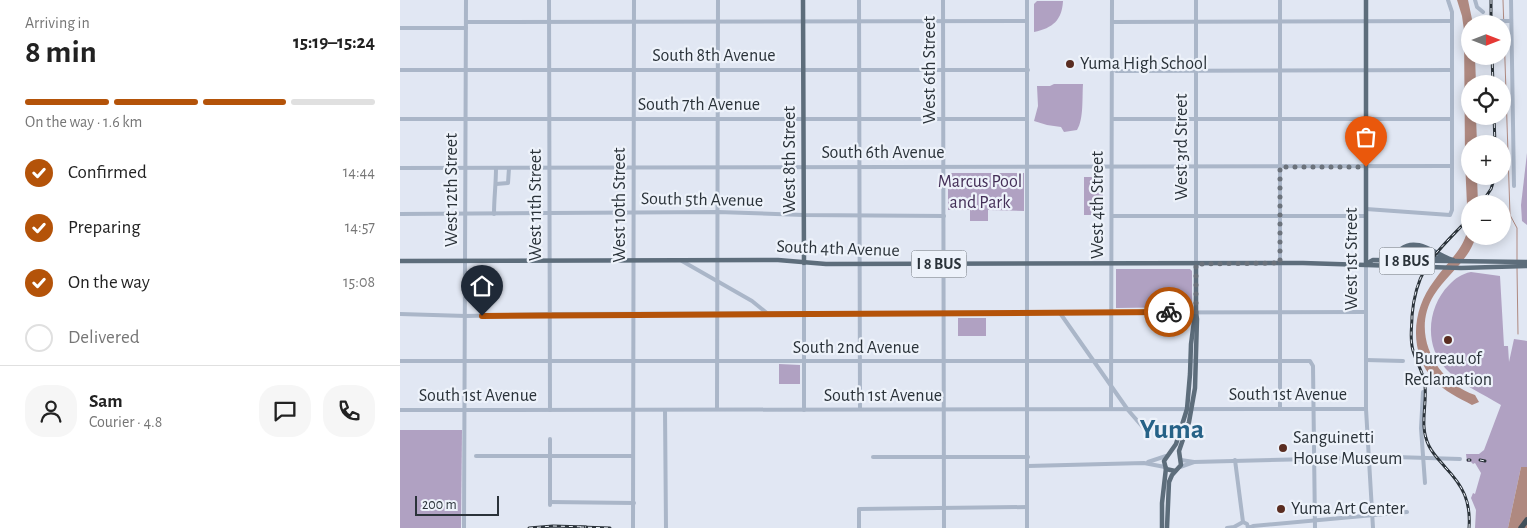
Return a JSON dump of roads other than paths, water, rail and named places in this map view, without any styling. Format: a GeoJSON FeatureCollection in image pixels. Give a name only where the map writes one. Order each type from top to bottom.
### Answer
{"type":"FeatureCollection","features":[{"type":"Feature","properties":{"kind":"highway"},"geometry":{"type":"LineString","coordinates":[[1521,528],[1527,520]]}},
{"type":"Feature","properties":{"kind":"main road","name":"West 8th Street"},"geometry":{"type":"LineString","coordinates":[[803,0],[804,263]]}},
{"type":"Feature","properties":{"kind":"main road","name":"West 1st Street"},"geometry":{"type":"LineString","coordinates":[[1366,0],[1366,264]]}},
{"type":"Feature","properties":{"kind":"main road"},"geometry":{"type":"LineString","coordinates":[[1389,261],[1403,247],[1415,246],[1426,248],[1448,260]]}},
{"type":"Feature","properties":{"kind":"main road"},"geometry":{"type":"LineString","coordinates":[[1394,257],[1448,260]]}},
{"type":"Feature","properties":{"kind":"main road","name":"South 4th Avenue"},"geometry":{"type":"LineString","coordinates":[[400,261],[778,260],[804,263],[860,264],[1366,264]]}},
{"type":"Feature","properties":{"kind":"main road","name":"I 8 BUS"},"geometry":{"type":"LineString","coordinates":[[1366,264],[1373,260],[1448,260],[1527,266]]}},
{"type":"Feature","properties":{"kind":"main road","name":"I 8 BUS"},"geometry":{"type":"LineString","coordinates":[[1366,264],[1373,266],[1461,268],[1527,262]]}},
{"type":"Feature","properties":{"kind":"main road"},"geometry":{"type":"LineString","coordinates":[[1162,528],[1164,461],[1176,444],[1195,388],[1193,361],[1197,319],[1196,264]]}},
{"type":"Feature","properties":{"kind":"main road"},"geometry":{"type":"LineString","coordinates":[[1167,528],[1169,482],[1178,468],[1180,446],[1189,422],[1189,409]]}},
{"type":"Feature","properties":{"kind":"main road"},"geometry":{"type":"LineString","coordinates":[[1167,455],[1175,454],[1180,458]]}},
{"type":"Feature","properties":{"kind":"main road"},"geometry":{"type":"LineString","coordinates":[[1165,467],[1172,471],[1178,468]]}},
{"type":"Feature","properties":{"kind":"street","name":"West 12th Street"},"geometry":{"type":"LineString","coordinates":[[464,528],[466,410],[466,0]]}},
{"type":"Feature","properties":{"kind":"street","name":"West 11th Street"},"geometry":{"type":"LineString","coordinates":[[549,0],[550,410]]}},
{"type":"Feature","properties":{"kind":"street","name":"West 10th Street"},"geometry":{"type":"LineString","coordinates":[[633,528],[634,0]]}},
{"type":"Feature","properties":{"kind":"street"},"geometry":{"type":"LineString","coordinates":[[717,409],[718,0]]}},
{"type":"Feature","properties":{"kind":"street"},"geometry":{"type":"LineString","coordinates":[[859,0],[860,409]]}},
{"type":"Feature","properties":{"kind":"street","name":"West 6th Street"},"geometry":{"type":"LineString","coordinates":[[943,0],[944,528]]}},
{"type":"Feature","properties":{"kind":"street"},"geometry":{"type":"LineString","coordinates":[[1027,0],[1027,528]]}},
{"type":"Feature","properties":{"kind":"street","name":"West 4th Street"},"geometry":{"type":"LineString","coordinates":[[1111,409],[1112,0]]}},
{"type":"Feature","properties":{"kind":"street","name":"West 3rd Street"},"geometry":{"type":"LineString","coordinates":[[1196,0],[1196,264]]}},
{"type":"Feature","properties":{"kind":"street"},"geometry":{"type":"LineString","coordinates":[[1280,0],[1280,409]]}},
{"type":"Feature","properties":{"kind":"street"},"geometry":{"type":"LineString","coordinates":[[1366,209],[1450,215],[1452,210],[1452,12],[1448,0]]}},
{"type":"Feature","properties":{"kind":"street"},"geometry":{"type":"LineString","coordinates":[[1474,0],[1477,7],[1483,12]]}},
{"type":"Feature","properties":{"kind":"street"},"geometry":{"type":"LineString","coordinates":[[1510,15],[1511,0]]}},
{"type":"Feature","properties":{"kind":"street"},"geometry":{"type":"LineString","coordinates":[[466,22],[1027,21]]}},
{"type":"Feature","properties":{"kind":"street"},"geometry":{"type":"LineString","coordinates":[[1112,22],[1452,21]]}},
{"type":"Feature","properties":{"kind":"street"},"geometry":{"type":"LineString","coordinates":[[400,28],[466,28]]}},
{"type":"Feature","properties":{"kind":"street"},"geometry":{"type":"LineString","coordinates":[[1511,62],[1514,186]]}},
{"type":"Feature","properties":{"kind":"street"},"geometry":{"type":"LineString","coordinates":[[1112,68],[1116,70],[1452,70]]}},
{"type":"Feature","properties":{"kind":"street","name":"South 8th Avenue"},"geometry":{"type":"LineString","coordinates":[[400,70],[1028,70]]}},
{"type":"Feature","properties":{"kind":"street"},"geometry":{"type":"LineString","coordinates":[[1112,118],[1452,119]]}},
{"type":"Feature","properties":{"kind":"street","name":"South 7th Avenue"},"geometry":{"type":"LineString","coordinates":[[400,119],[1027,119]]}},
{"type":"Feature","properties":{"kind":"street","name":"South 6th Avenue"},"geometry":{"type":"LineString","coordinates":[[400,168],[1451,166]]}},
{"type":"Feature","properties":{"kind":"street"},"geometry":{"type":"LineString","coordinates":[[494,214],[496,168]]}},
{"type":"Feature","properties":{"kind":"street"},"geometry":{"type":"LineString","coordinates":[[496,184],[508,183],[509,168]]}},
{"type":"Feature","properties":{"kind":"street","name":"South 5th Avenue"},"geometry":{"type":"LineString","coordinates":[[400,214],[718,212],[859,216],[944,216]]}},
{"type":"Feature","properties":{"kind":"street"},"geometry":{"type":"LineString","coordinates":[[1112,216],[1366,216]]}},
{"type":"Feature","properties":{"kind":"street"},"geometry":{"type":"LineString","coordinates":[[682,261],[752,301],[768,314]]}},
{"type":"Feature","properties":{"kind":"street","name":"West 8th Street"},"geometry":{"type":"LineString","coordinates":[[804,263],[804,410]]}},
{"type":"Feature","properties":{"kind":"street","name":"West 1st Street"},"geometry":{"type":"LineString","coordinates":[[1366,264],[1366,409],[1372,528]]}},
{"type":"Feature","properties":{"kind":"street"},"geometry":{"type":"LineString","coordinates":[[400,314],[466,316],[944,312],[1366,312]]}},
{"type":"Feature","properties":{"kind":"street"},"geometry":{"type":"LineString","coordinates":[[1060,313],[1128,410],[1147,432]]}},
{"type":"Feature","properties":{"kind":"street"},"geometry":{"type":"LineString","coordinates":[[1366,360],[1403,360]]}},
{"type":"Feature","properties":{"kind":"street","name":"South 2nd Avenue"},"geometry":{"type":"LineString","coordinates":[[400,361],[1311,362],[1313,366],[1313,409]]}},
{"type":"Feature","properties":{"kind":"street"},"geometry":{"type":"LineString","coordinates":[[1423,392],[1421,428],[1426,483]]}},
{"type":"Feature","properties":{"kind":"street"},"geometry":{"type":"LineString","coordinates":[[1313,409],[1315,528]]}},
{"type":"Feature","properties":{"kind":"street","name":"South 1st Avenue"},"geometry":{"type":"LineString","coordinates":[[400,410],[1366,409]]}},
{"type":"Feature","properties":{"kind":"street"},"geometry":{"type":"LineString","coordinates":[[666,410],[666,528]]}},
{"type":"Feature","properties":{"kind":"street"},"geometry":{"type":"LineString","coordinates":[[550,439],[550,504],[634,503]]}},
{"type":"Feature","properties":{"kind":"street"},"geometry":{"type":"LineString","coordinates":[[1144,463],[1167,455]]}},
{"type":"Feature","properties":{"kind":"street"},"geometry":{"type":"LineString","coordinates":[[476,456],[633,456]]}},
{"type":"Feature","properties":{"kind":"street"},"geometry":{"type":"LineString","coordinates":[[872,457],[1028,457]]}},
{"type":"Feature","properties":{"kind":"street"},"geometry":{"type":"LineString","coordinates":[[1178,468],[1194,462],[1235,460],[1368,457],[1460,459]]}},
{"type":"Feature","properties":{"kind":"street"},"geometry":{"type":"LineString","coordinates":[[1180,458],[1194,462]]}},
{"type":"Feature","properties":{"kind":"street"},"geometry":{"type":"LineString","coordinates":[[1235,460],[1243,526]]}},
{"type":"Feature","properties":{"kind":"street"},"geometry":{"type":"LineString","coordinates":[[1028,466],[1144,463],[1165,467]]}},
{"type":"Feature","properties":{"kind":"street"},"geometry":{"type":"LineString","coordinates":[[859,528],[859,509],[1027,508]]}},
{"type":"Feature","properties":{"kind":"street"},"geometry":{"type":"LineString","coordinates":[[1227,528],[1407,512]]}},
{"type":"Feature","properties":{"kind":"waterway"},"geometry":{"type":"LineString","coordinates":[[1503,0],[1510,215],[1517,228],[1517,261]]}},
{"type":"Feature","properties":{"kind":"waterway"},"geometry":{"type":"LineString","coordinates":[[1517,267],[1518,334]]}},
{"type":"Feature","properties":{"kind":"railway"},"geometry":{"type":"LineString","coordinates":[[1491,0],[1491,15]]}},
{"type":"Feature","properties":{"kind":"railway"},"geometry":{"type":"LineString","coordinates":[[1492,65],[1493,75]]}},
{"type":"Feature","properties":{"kind":"railway"},"geometry":{"type":"LineString","coordinates":[[1494,125],[1495,135]]}},
{"type":"Feature","properties":{"kind":"railway"},"geometry":{"type":"LineString","coordinates":[[1487,195],[1492,185]]}},
{"type":"Feature","properties":{"kind":"railway"},"geometry":{"type":"LineString","coordinates":[[1461,227],[1430,260],[1418,284],[1414,299],[1411,342],[1424,381],[1424,431],[1426,438],[1432,452],[1457,481],[1464,494],[1469,510],[1469,528]]}},
{"type":"Feature","properties":{"kind":"railway"},"geometry":{"type":"LineString","coordinates":[[1480,460],[1485,461]]}},
{"type":"Feature","properties":{"kind":"railway"},"geometry":{"type":"LineString","coordinates":[[529,528],[553,526],[586,527]]}},
{"type":"Feature","properties":{"kind":"railway"},"geometry":{"type":"LineString","coordinates":[[580,527],[610,528]]}},
{"type":"Feature","properties":{"kind":"place","name":"Yuma High School"},"geometry":{"type":"Point","coordinates":[1070,64]}},
{"type":"Feature","properties":{"kind":"place","name":"Bureau of Reclamation"},"geometry":{"type":"Point","coordinates":[1448,340]}},
{"type":"Feature","properties":{"kind":"place","name":"Sanguinetti House Museum"},"geometry":{"type":"Point","coordinates":[1283,448]}},
{"type":"Feature","properties":{"kind":"place","name":"Yuma Art Center"},"geometry":{"type":"Point","coordinates":[1281,509]}},
{"type":"Feature","properties":{"kind":"district","name":"Yuma"},"geometry":{"type":"Point","coordinates":[1172,430]}},
{"type":"Feature","properties":{"kind":"park label","name":"Marcus Pool and Park"},"geometry":{"type":"Point","coordinates":[980,192]}}]}
